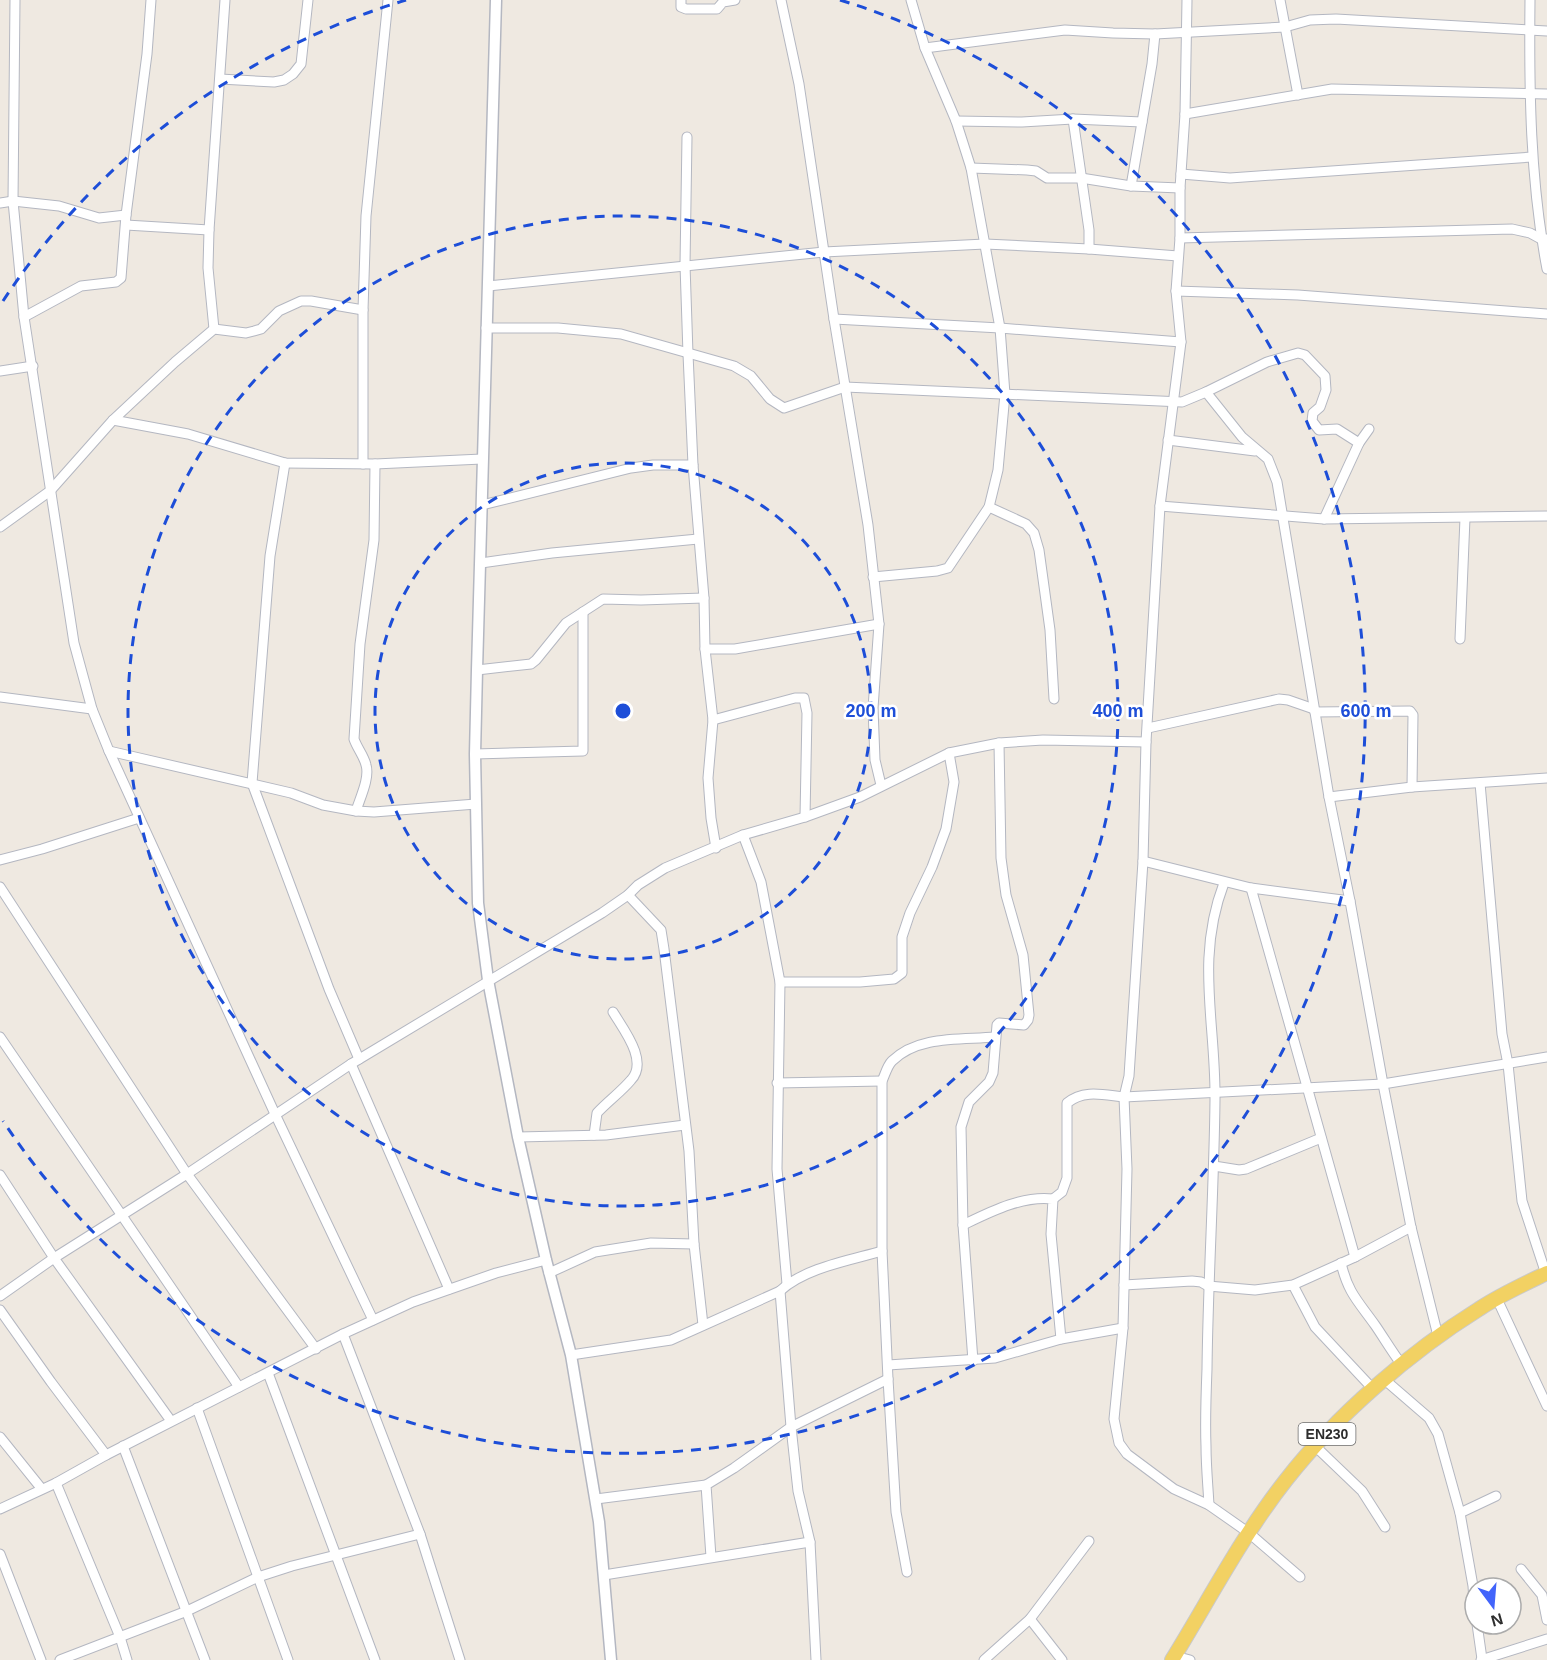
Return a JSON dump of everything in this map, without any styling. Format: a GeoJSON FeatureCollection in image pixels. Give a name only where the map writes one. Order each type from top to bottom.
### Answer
{"type":"FeatureCollection","features":[{"type":"Feature","properties":{"kind":"main road","name":"EN230"},"geometry":{"type":"LineString","coordinates":[[1173,1658],[1249,1533],[1286,1480],[1316,1446],[1373,1389],[1438,1336],[1480,1308],[1546,1273]]}},
{"type":"Feature","properties":{"kind":"street"},"geometry":{"type":"LineString","coordinates":[[15,0],[13,201],[24,317],[74,643],[92,709],[109,751],[275,1114],[373,1320]]}},
{"type":"Feature","properties":{"kind":"street"},"geometry":{"type":"LineString","coordinates":[[24,317],[81,286],[119,281],[121,278],[146,65],[151,0]]}},
{"type":"Feature","properties":{"kind":"street"},"geometry":{"type":"LineString","coordinates":[[214,329],[208,268],[209,230],[225,0]]}},
{"type":"Feature","properties":{"kind":"street"},"geometry":{"type":"LineString","coordinates":[[220,79],[274,82],[284,80],[293,74],[301,64],[308,0]]}},
{"type":"Feature","properties":{"kind":"street"},"geometry":{"type":"LineString","coordinates":[[363,464],[363,310],[366,216],[388,0]]}},
{"type":"Feature","properties":{"kind":"street"},"geometry":{"type":"LineString","coordinates":[[496,0],[475,754],[478,903],[488,980],[518,1137],[546,1260],[571,1355],[596,1499],[611,1660]]}},
{"type":"Feature","properties":{"kind":"street"},"geometry":{"type":"LineString","coordinates":[[681,0],[681,7],[684,9],[717,9],[723,2],[735,0]]}},
{"type":"Feature","properties":{"kind":"street"},"geometry":{"type":"LineString","coordinates":[[781,0],[799,84],[868,525],[879,624],[873,708],[875,760],[881,785]]}},
{"type":"Feature","properties":{"kind":"street"},"geometry":{"type":"LineString","coordinates":[[873,576],[938,571],[948,567],[989,507],[998,470],[1005,394],[1000,328],[971,168],[956,121],[925,48],[911,0]]}},
{"type":"Feature","properties":{"kind":"street"},"geometry":{"type":"LineString","coordinates":[[1187,0],[1185,114],[1176,291],[1181,342],[1160,506],[1146,742],[1143,861],[1129,1076],[1124,1098],[1127,1169],[1123,1328],[1114,1419],[1119,1443],[1127,1454],[1174,1489],[1209,1505],[1249,1533],[1300,1577]]}},
{"type":"Feature","properties":{"kind":"street"},"geometry":{"type":"LineString","coordinates":[[1280,0],[1298,95]]}},
{"type":"Feature","properties":{"kind":"street"},"geometry":{"type":"LineString","coordinates":[[1530,0],[1532,157],[1547,269]]}},
{"type":"Feature","properties":{"kind":"street"},"geometry":{"type":"LineString","coordinates":[[925,48],[1065,30],[1155,34],[1285,27],[1310,20],[1336,19],[1530,32],[1547,31]]}},
{"type":"Feature","properties":{"kind":"street"},"geometry":{"type":"LineString","coordinates":[[1131,186],[1155,34]]}},
{"type":"Feature","properties":{"kind":"street"},"geometry":{"type":"LineString","coordinates":[[1185,114],[1332,89],[1547,94]]}},
{"type":"Feature","properties":{"kind":"street"},"geometry":{"type":"LineString","coordinates":[[956,121],[1023,122],[1074,119],[1142,122]]}},
{"type":"Feature","properties":{"kind":"street"},"geometry":{"type":"LineString","coordinates":[[1074,119],[1089,249]]}},
{"type":"Feature","properties":{"kind":"street"},"geometry":{"type":"LineString","coordinates":[[687,137],[688,354],[693,465],[704,598],[705,649],[713,720],[708,778],[716,848]]}},
{"type":"Feature","properties":{"kind":"street"},"geometry":{"type":"LineString","coordinates":[[1181,174],[1230,178],[1532,157]]}},
{"type":"Feature","properties":{"kind":"street"},"geometry":{"type":"LineString","coordinates":[[971,168],[1027,170],[1036,171],[1047,178],[1081,178],[1131,186],[1180,188]]}},
{"type":"Feature","properties":{"kind":"street"},"geometry":{"type":"LineString","coordinates":[[1535,176],[1547,175]]}},
{"type":"Feature","properties":{"kind":"street"},"geometry":{"type":"LineString","coordinates":[[0,203],[13,201],[59,206],[99,218],[209,230]]}},
{"type":"Feature","properties":{"kind":"street"},"geometry":{"type":"LineString","coordinates":[[1180,238],[1512,229],[1544,239]]}},
{"type":"Feature","properties":{"kind":"street"},"geometry":{"type":"LineString","coordinates":[[488,285],[824,252],[985,244],[1178,256]]}},
{"type":"Feature","properties":{"kind":"street"},"geometry":{"type":"LineString","coordinates":[[1176,291],[1298,295],[1547,314]]}},
{"type":"Feature","properties":{"kind":"street"},"geometry":{"type":"LineString","coordinates":[[0,527],[50,491],[112,420],[214,329],[254,332],[261,329],[279,310],[301,301],[363,310]]}},
{"type":"Feature","properties":{"kind":"street"},"geometry":{"type":"LineString","coordinates":[[834,319],[1000,328],[1181,342]]}},
{"type":"Feature","properties":{"kind":"street"},"geometry":{"type":"LineString","coordinates":[[486,328],[558,328],[621,334],[734,366],[751,376],[770,399],[784,408],[845,387],[1182,402],[1267,362],[1298,353],[1305,355],[1325,376],[1326,390],[1320,407],[1313,413],[1312,421],[1319,430],[1337,429],[1359,443]]}},
{"type":"Feature","properties":{"kind":"street"},"geometry":{"type":"LineString","coordinates":[[0,371],[33,366]]}},
{"type":"Feature","properties":{"kind":"street"},"geometry":{"type":"LineString","coordinates":[[1206,392],[1242,437],[1268,459],[1284,516],[1329,797],[1411,1227],[1438,1336]]}},
{"type":"Feature","properties":{"kind":"street"},"geometry":{"type":"LineString","coordinates":[[112,420],[188,434],[285,463],[375,464],[482,459]]}},
{"type":"Feature","properties":{"kind":"street"},"geometry":{"type":"LineString","coordinates":[[1324,519],[1359,443],[1369,429]]}},
{"type":"Feature","properties":{"kind":"street"},"geometry":{"type":"LineString","coordinates":[[1168,440],[1256,451]]}},
{"type":"Feature","properties":{"kind":"street"},"geometry":{"type":"LineString","coordinates":[[285,463],[270,556],[252,783],[355,1062],[449,1289]]}},
{"type":"Feature","properties":{"kind":"street"},"geometry":{"type":"LineString","coordinates":[[356,811],[367,774],[365,761],[354,739],[360,644],[374,540],[375,464]]}},
{"type":"Feature","properties":{"kind":"street"},"geometry":{"type":"LineString","coordinates":[[482,505],[631,468],[653,465],[693,465]]}},
{"type":"Feature","properties":{"kind":"street"},"geometry":{"type":"LineString","coordinates":[[1160,506],[1324,519],[1547,516]]}},
{"type":"Feature","properties":{"kind":"street"},"geometry":{"type":"LineString","coordinates":[[989,507],[1026,524],[1034,532],[1039,550],[1050,630],[1054,699]]}},
{"type":"Feature","properties":{"kind":"street"},"geometry":{"type":"LineString","coordinates":[[1460,639],[1465,518]]}},
{"type":"Feature","properties":{"kind":"street"},"geometry":{"type":"LineString","coordinates":[[481,563],[552,553],[698,539]]}},
{"type":"Feature","properties":{"kind":"street"},"geometry":{"type":"LineString","coordinates":[[477,670],[531,664],[566,623],[603,600],[704,598]]}},
{"type":"Feature","properties":{"kind":"street"},"geometry":{"type":"LineString","coordinates":[[475,754],[583,751],[583,612]]}},
{"type":"Feature","properties":{"kind":"street"},"geometry":{"type":"LineString","coordinates":[[705,649],[735,649],[879,624]]}},
{"type":"Feature","properties":{"kind":"street"},"geometry":{"type":"LineString","coordinates":[[0,697],[92,709]]}},
{"type":"Feature","properties":{"kind":"street"},"geometry":{"type":"LineString","coordinates":[[713,720],[795,698],[804,698],[807,713],[805,817]]}},
{"type":"Feature","properties":{"kind":"street"},"geometry":{"type":"LineString","coordinates":[[1148,728],[1279,699],[1314,710],[1407,710],[1412,712],[1412,787]]}},
{"type":"Feature","properties":{"kind":"street"},"geometry":{"type":"LineString","coordinates":[[0,1296],[54,1258],[355,1062],[602,913],[638,885],[665,868],[743,835],[805,817],[860,797],[949,753],[999,743],[1042,740],[1146,742]]}},
{"type":"Feature","properties":{"kind":"street"},"geometry":{"type":"LineString","coordinates":[[973,1361],[963,1225],[961,1127],[969,1102],[989,1082],[993,1073],[995,1037],[999,1023],[1024,1025],[1029,1015],[1023,955],[1006,895],[1001,858],[999,743]]}},
{"type":"Feature","properties":{"kind":"street"},"geometry":{"type":"LineString","coordinates":[[109,751],[252,783],[291,793],[323,805],[356,811],[374,812],[476,804]]}},
{"type":"Feature","properties":{"kind":"street"},"geometry":{"type":"LineString","coordinates":[[780,982],[860,982],[894,979],[902,973],[902,937],[946,829],[954,782],[949,753]]}},
{"type":"Feature","properties":{"kind":"street"},"geometry":{"type":"LineString","coordinates":[[1329,797],[1412,787],[1547,778]]}},
{"type":"Feature","properties":{"kind":"street"},"geometry":{"type":"LineString","coordinates":[[1480,783],[1502,1034],[1508,1064],[1522,1201],[1546,1273]]}},
{"type":"Feature","properties":{"kind":"street"},"geometry":{"type":"LineString","coordinates":[[0,860],[139,818]]}},
{"type":"Feature","properties":{"kind":"street"},"geometry":{"type":"LineString","coordinates":[[743,835],[761,882],[780,982],[777,1169],[783,1287],[791,1427],[798,1491],[810,1542],[816,1660]]}},
{"type":"Feature","properties":{"kind":"street"},"geometry":{"type":"LineString","coordinates":[[1143,861],[1224,883],[1350,902]]}},
{"type":"Feature","properties":{"kind":"street"},"geometry":{"type":"LineString","coordinates":[[1209,1505],[1206,1444],[1208,1286],[1215,1092],[1209,997],[1210,934],[1224,883]]}},
{"type":"Feature","properties":{"kind":"street"},"geometry":{"type":"LineString","coordinates":[[0,887],[187,1173],[316,1349]]}},
{"type":"Feature","properties":{"kind":"street"},"geometry":{"type":"LineString","coordinates":[[1251,888],[1355,1257]]}},
{"type":"Feature","properties":{"kind":"street"},"geometry":{"type":"LineString","coordinates":[[628,895],[661,930],[685,1125],[703,1325]]}},
{"type":"Feature","properties":{"kind":"street"},"geometry":{"type":"LineString","coordinates":[[594,1135],[597,1113],[633,1078],[636,1069],[632,1042],[613,1012]]}},
{"type":"Feature","properties":{"kind":"street"},"geometry":{"type":"LineString","coordinates":[[0,1037],[239,1387]]}},
{"type":"Feature","properties":{"kind":"street"},"geometry":{"type":"LineString","coordinates":[[907,1572],[896,1512],[888,1379],[882,1251],[882,1082],[891,1062],[905,1051],[922,1043],[995,1037]]}},
{"type":"Feature","properties":{"kind":"street"},"geometry":{"type":"LineString","coordinates":[[963,1225],[990,1212],[1023,1201],[1041,1197],[1053,1198],[1062,1192],[1067,1178],[1067,1103],[1080,1095],[1093,1093],[1124,1098],[1383,1084],[1547,1057]]}},
{"type":"Feature","properties":{"kind":"street"},"geometry":{"type":"LineString","coordinates":[[777,1083],[882,1082]]}},
{"type":"Feature","properties":{"kind":"street"},"geometry":{"type":"LineString","coordinates":[[518,1137],[606,1135],[685,1125]]}},
{"type":"Feature","properties":{"kind":"street"},"geometry":{"type":"LineString","coordinates":[[1214,1166],[1246,1169],[1321,1138]]}},
{"type":"Feature","properties":{"kind":"street"},"geometry":{"type":"LineString","coordinates":[[0,1175],[54,1258],[171,1421]]}},
{"type":"Feature","properties":{"kind":"street"},"geometry":{"type":"LineString","coordinates":[[1053,1198],[1051,1234],[1061,1339]]}},
{"type":"Feature","properties":{"kind":"street"},"geometry":{"type":"LineString","coordinates":[[1124,1285],[1192,1281],[1202,1282],[1208,1286],[1255,1290],[1293,1285],[1355,1257],[1411,1227]]}},
{"type":"Feature","properties":{"kind":"street"},"geometry":{"type":"LineString","coordinates":[[549,1272],[594,1252],[651,1243],[694,1244]]}},
{"type":"Feature","properties":{"kind":"street"},"geometry":{"type":"LineString","coordinates":[[571,1355],[671,1340],[804,1275],[882,1251]]}},
{"type":"Feature","properties":{"kind":"street"},"geometry":{"type":"LineString","coordinates":[[0,1509],[56,1483],[171,1421],[373,1320],[449,1289],[496,1273],[546,1260]]}},
{"type":"Feature","properties":{"kind":"street"},"geometry":{"type":"LineString","coordinates":[[1341,1263],[1345,1280],[1357,1304],[1402,1365]]}},
{"type":"Feature","properties":{"kind":"street"},"geometry":{"type":"LineString","coordinates":[[1293,1285],[1319,1333],[1373,1389]]}},
{"type":"Feature","properties":{"kind":"street"},"geometry":{"type":"LineString","coordinates":[[1497,1299],[1547,1406]]}},
{"type":"Feature","properties":{"kind":"street"},"geometry":{"type":"LineString","coordinates":[[0,1310],[106,1455]]}},
{"type":"Feature","properties":{"kind":"street"},"geometry":{"type":"LineString","coordinates":[[888,1365],[995,1358],[1061,1339],[1123,1328]]}},
{"type":"Feature","properties":{"kind":"street"},"geometry":{"type":"LineString","coordinates":[[343,1334],[420,1534],[460,1660]]}},
{"type":"Feature","properties":{"kind":"street"},"geometry":{"type":"LineString","coordinates":[[268,1372],[375,1660]]}},
{"type":"Feature","properties":{"kind":"street"},"geometry":{"type":"LineString","coordinates":[[596,1499],[706,1485],[791,1427],[888,1379]]}},
{"type":"Feature","properties":{"kind":"street"},"geometry":{"type":"LineString","coordinates":[[1385,1380],[1434,1425],[1460,1513],[1471,1576]]}},
{"type":"Feature","properties":{"kind":"street"},"geometry":{"type":"LineString","coordinates":[[198,1408],[288,1660]]}},
{"type":"Feature","properties":{"kind":"street"},"geometry":{"type":"LineString","coordinates":[[0,1437],[41,1488]]}},
{"type":"Feature","properties":{"kind":"street"},"geometry":{"type":"LineString","coordinates":[[123,1446],[205,1660]]}},
{"type":"Feature","properties":{"kind":"street"},"geometry":{"type":"LineString","coordinates":[[1316,1446],[1362,1491],[1385,1527]]}},
{"type":"Feature","properties":{"kind":"street"},"geometry":{"type":"LineString","coordinates":[[56,1483],[128,1660]]}},
{"type":"Feature","properties":{"kind":"street"},"geometry":{"type":"LineString","coordinates":[[706,1485],[711,1557]]}},
{"type":"Feature","properties":{"kind":"street"},"geometry":{"type":"LineString","coordinates":[[1460,1513],[1497,1496]]}},
{"type":"Feature","properties":{"kind":"street"},"geometry":{"type":"LineString","coordinates":[[60,1660],[187,1611],[258,1577],[420,1534]]}},
{"type":"Feature","properties":{"kind":"street"},"geometry":{"type":"LineString","coordinates":[[984,1660],[1029,1619],[1089,1541]]}},
{"type":"Feature","properties":{"kind":"street"},"geometry":{"type":"LineString","coordinates":[[604,1575],[810,1542]]}},
{"type":"Feature","properties":{"kind":"street"},"geometry":{"type":"LineString","coordinates":[[0,1554],[41,1660]]}},
{"type":"Feature","properties":{"kind":"street"},"geometry":{"type":"LineString","coordinates":[[1521,1569],[1542,1595],[1547,1620]]}},
{"type":"Feature","properties":{"kind":"street"},"geometry":{"type":"LineString","coordinates":[[1029,1619],[1062,1660]]}},
{"type":"Feature","properties":{"kind":"street"},"geometry":{"type":"LineString","coordinates":[[1478,1636],[1482,1660],[1547,1639]]}},
{"type":"Feature","properties":{"kind":"street"},"geometry":{"type":"LineString","coordinates":[[1173,1658],[1190,1660]]}}]}
